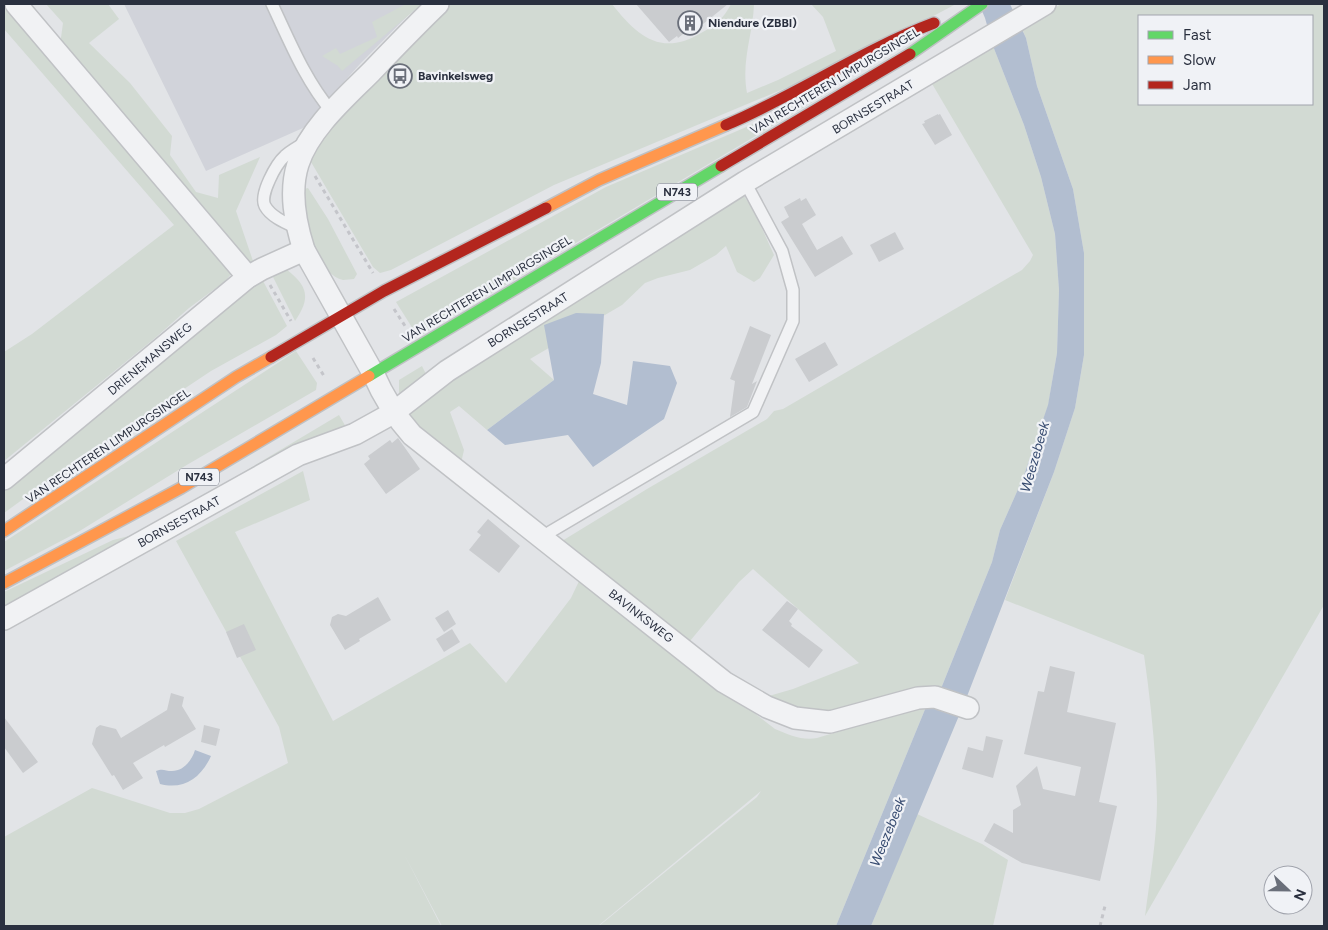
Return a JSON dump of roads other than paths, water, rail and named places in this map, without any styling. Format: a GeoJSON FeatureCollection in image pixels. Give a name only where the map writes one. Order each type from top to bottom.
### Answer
{"type":"FeatureCollection","features":[{"type":"Feature","properties":{"kind":"main road","name":"VAN RECHTEREN LIMPURGSINGEL"},"geometry":{"type":"LineString","coordinates":[[4,532],[236,377],[384,291],[599,180],[761,110],[907,34],[980,5]]}},
{"type":"Feature","properties":{"kind":"main road","name":"VAN RECHTEREN LIMPURGSINGEL"},"geometry":{"type":"LineString","coordinates":[[4,583],[105,530],[172,492],[869,80],[980,5]]}},
{"type":"Feature","properties":{"kind":"street"},"geometry":{"type":"LineString","coordinates":[[16,4],[248,277]]}},
{"type":"Feature","properties":{"kind":"street"},"geometry":{"type":"LineString","coordinates":[[373,373],[304,250],[297,228],[294,183],[299,163],[310,140],[332,112],[438,4]]}},
{"type":"Feature","properties":{"kind":"street","name":"BORNSESTRAAT"},"geometry":{"type":"LineString","coordinates":[[4,619],[298,455],[355,434],[393,413],[447,371],[745,182],[1045,4]]}},
{"type":"Feature","properties":{"kind":"street","name":"DRIENEMANSWEG"},"geometry":{"type":"LineString","coordinates":[[4,479],[248,277],[304,250]]}},
{"type":"Feature","properties":{"kind":"street","name":"BAVINKSWEG"},"geometry":{"type":"LineString","coordinates":[[373,373],[393,413],[412,435],[724,682],[767,707],[795,718],[830,722],[918,698],[935,697],[968,708]]}},
{"type":"Feature","properties":{"kind":"lane"},"geometry":{"type":"LineString","coordinates":[[272,4],[309,81],[332,112]]}},
{"type":"Feature","properties":{"kind":"lane"},"geometry":{"type":"LineString","coordinates":[[297,228],[276,217],[264,205],[263,194],[274,171],[285,156],[310,140]]}},
{"type":"Feature","properties":{"kind":"lane"},"geometry":{"type":"LineString","coordinates":[[544,538],[550,532],[753,412],[794,320],[793,290],[782,251],[745,182]]}},
{"type":"Feature","properties":{"kind":"water","name":"Weezebeek"},"geometry":{"type":"Polygon","coordinates":[[[979,4],[1010,4],[1026,38],[1037,86],[1073,189],[1084,253],[1084,355],[1075,408],[1054,472],[966,699],[871,926],[836,926],[926,707],[940,691],[992,562],[1000,530],[1023,478],[1048,405],[1057,353],[1059,290],[1055,234],[1041,177],[1024,125],[993,46],[979,4]]]}},
{"type":"Feature","properties":{"kind":"water"},"geometry":{"type":"Polygon","coordinates":[[[576,313],[604,314],[601,363],[593,394],[627,405],[633,361],[670,366],[677,383],[664,419],[593,467],[568,435],[505,445],[487,430],[554,380],[544,325],[576,313]]]}},
{"type":"Feature","properties":{"kind":"water"},"geometry":{"type":"Polygon","coordinates":[[[195,750],[211,756],[197,776],[184,784],[160,784],[156,771],[176,771],[184,767],[192,758],[195,750]]]}},
{"type":"Feature","properties":{"kind":"place","name":"Niendure (ZBBI)"},"geometry":{"type":"Point","coordinates":[690,23]}},
{"type":"Feature","properties":{"kind":"place","name":"Bavinkelsweg"},"geometry":{"type":"Point","coordinates":[400,76]}}]}
